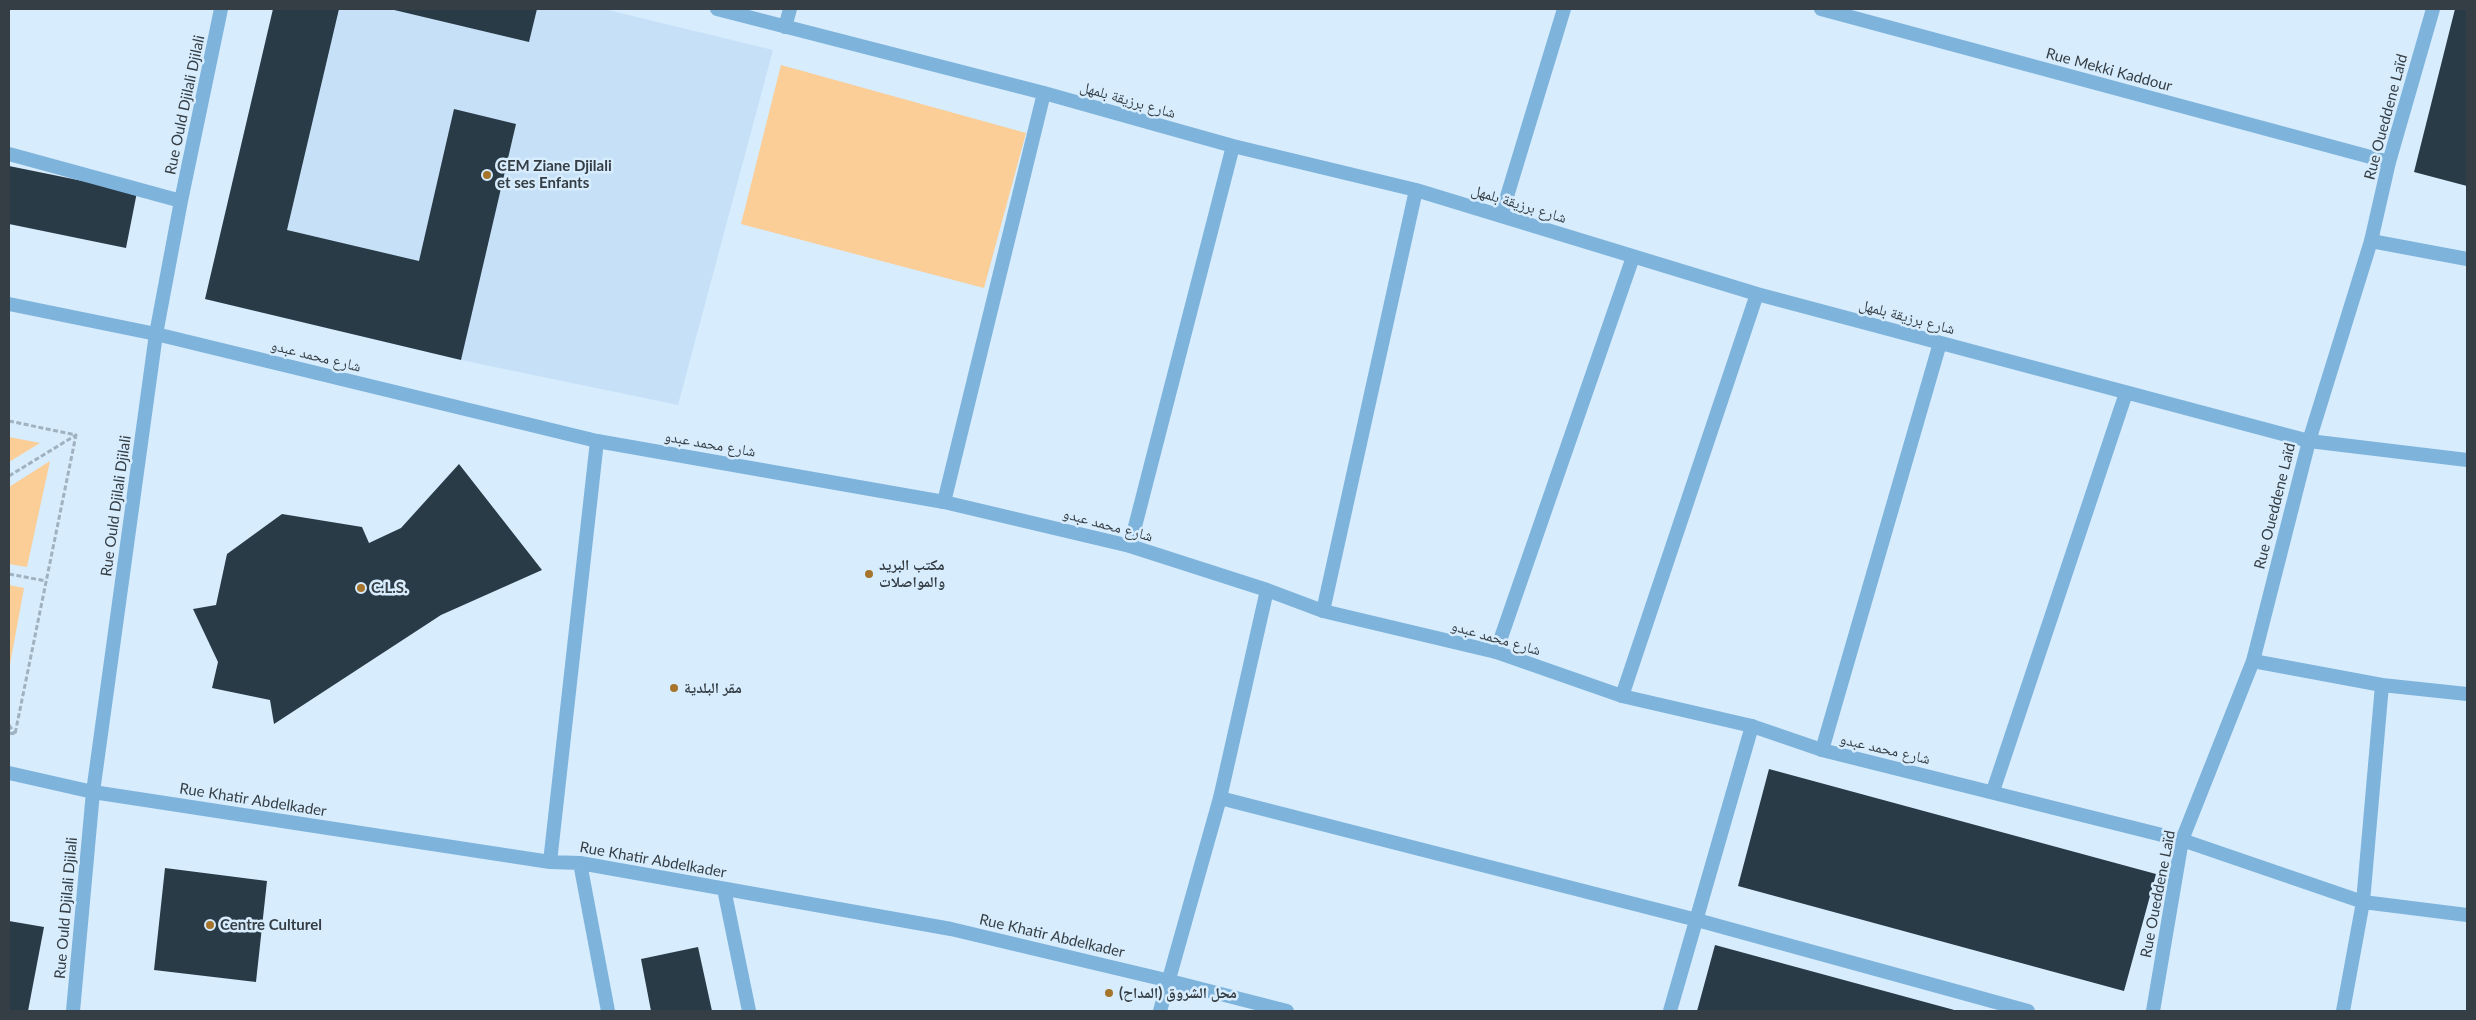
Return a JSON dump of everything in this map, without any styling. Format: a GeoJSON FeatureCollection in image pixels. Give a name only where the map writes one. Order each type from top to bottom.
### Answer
{"type":"FeatureCollection","features":[{"type":"Feature","properties":{"kind":"street","name":"Rue Ould Djilali Djilali"},"geometry":{"type":"LineString","coordinates":[[72,1011],[93,792],[156,334],[181,201],[222,9]]}},
{"type":"Feature","properties":{"kind":"street","name":"شارع برزيقة بلمهل"},"geometry":{"type":"LineString","coordinates":[[717,9],[1044,93],[1233,146],[1416,190],[1757,294],[2309,441],[2467,460]]}},
{"type":"Feature","properties":{"kind":"street"},"geometry":{"type":"LineString","coordinates":[[785,27],[790,9]]}},
{"type":"Feature","properties":{"kind":"street"},"geometry":{"type":"LineString","coordinates":[[1501,216],[1564,9]]}},
{"type":"Feature","properties":{"kind":"street","name":"Rue Mekki Kaddour"},"geometry":{"type":"LineString","coordinates":[[1821,9],[2389,162]]}},
{"type":"Feature","properties":{"kind":"street","name":"Rue Oueddene Laïd"},"geometry":{"type":"LineString","coordinates":[[2154,1011],[2182,840],[2253,661],[2309,441],[2371,241],[2389,162],[2433,9]]}},
{"type":"Feature","properties":{"kind":"street"},"geometry":{"type":"LineString","coordinates":[[944,502],[1044,93]]}},
{"type":"Feature","properties":{"kind":"street"},"geometry":{"type":"LineString","coordinates":[[1130,546],[1233,146]]}},
{"type":"Feature","properties":{"kind":"street"},"geometry":{"type":"LineString","coordinates":[[9,154],[181,201]]}},
{"type":"Feature","properties":{"kind":"street"},"geometry":{"type":"LineString","coordinates":[[1323,611],[1416,190]]}},
{"type":"Feature","properties":{"kind":"street"},"geometry":{"type":"LineString","coordinates":[[2371,241],[2467,259]]}},
{"type":"Feature","properties":{"kind":"street"},"geometry":{"type":"LineString","coordinates":[[1496,652],[1633,257]]}},
{"type":"Feature","properties":{"kind":"street"},"geometry":{"type":"LineString","coordinates":[[1622,696],[1757,294]]}},
{"type":"Feature","properties":{"kind":"street","name":"شارع محمد عبدو"},"geometry":{"type":"LineString","coordinates":[[9,304],[156,334],[597,440],[944,502],[1130,546],[1267,590],[1323,611],[1496,652],[1622,696],[1752,726],[1822,750],[1994,791],[2182,840],[2363,902],[2467,915]]}},
{"type":"Feature","properties":{"kind":"street"},"geometry":{"type":"LineString","coordinates":[[1822,750],[1940,343]]}},
{"type":"Feature","properties":{"kind":"street"},"geometry":{"type":"LineString","coordinates":[[1994,791],[2126,393]]}},
{"type":"Feature","properties":{"kind":"street"},"geometry":{"type":"LineString","coordinates":[[550,862],[597,440]]}},
{"type":"Feature","properties":{"kind":"street"},"geometry":{"type":"LineString","coordinates":[[1160,1011],[1220,798],[1267,590]]}},
{"type":"Feature","properties":{"kind":"street"},"geometry":{"type":"LineString","coordinates":[[2253,661],[2382,685],[2467,694]]}},
{"type":"Feature","properties":{"kind":"street"},"geometry":{"type":"LineString","coordinates":[[2343,1011],[2363,902],[2382,685]]}},
{"type":"Feature","properties":{"kind":"street"},"geometry":{"type":"LineString","coordinates":[[1670,1011],[1752,726]]}},
{"type":"Feature","properties":{"kind":"street","name":"Rue Khatir Abdelkader"},"geometry":{"type":"LineString","coordinates":[[9,773],[93,792],[550,862],[580,863],[951,929],[1170,980],[1286,1011]]}},
{"type":"Feature","properties":{"kind":"street"},"geometry":{"type":"LineString","coordinates":[[1220,798],[1697,920],[2028,1011]]}},
{"type":"Feature","properties":{"kind":"street"},"geometry":{"type":"LineString","coordinates":[[580,863],[608,1011]]}},
{"type":"Feature","properties":{"kind":"street"},"geometry":{"type":"LineString","coordinates":[[724,889],[748,1011]]}},
{"type":"Feature","properties":{"kind":"path"},"geometry":{"type":"LineString","coordinates":[[9,421],[76,435]]}},
{"type":"Feature","properties":{"kind":"path"},"geometry":{"type":"LineString","coordinates":[[9,476],[76,435]]}},
{"type":"Feature","properties":{"kind":"path"},"geometry":{"type":"LineString","coordinates":[[15,734],[76,435]]}},
{"type":"Feature","properties":{"kind":"path"},"geometry":{"type":"LineString","coordinates":[[9,574],[46,581]]}},
{"type":"Feature","properties":{"kind":"path"},"geometry":{"type":"LineString","coordinates":[[9,725],[15,734]]}},
{"type":"Feature","properties":{"kind":"path"},"geometry":{"type":"LineString","coordinates":[[9,733],[15,734]]}},
{"type":"Feature","properties":{"kind":"shaded area","name":"CEM Ziane Djilali et ses Enfants"},"geometry":{"type":"Polygon","coordinates":[[[273,9],[604,9],[773,50],[678,405],[461,360],[205,299],[273,9]]]}},
{"type":"Feature","properties":{"kind":"shaded area"},"geometry":{"type":"Polygon","coordinates":[[[781,65],[1026,133],[984,288],[741,224],[781,65]]]}},
{"type":"Feature","properties":{"kind":"shaded area"},"geometry":{"type":"Polygon","coordinates":[[[9,437],[40,443],[9,462],[9,437]]]}},
{"type":"Feature","properties":{"kind":"shaded area"},"geometry":{"type":"Polygon","coordinates":[[[50,461],[27,567],[9,564],[9,487],[50,461]]]}},
{"type":"Feature","properties":{"kind":"shaded area"},"geometry":{"type":"Polygon","coordinates":[[[9,585],[24,588],[9,670],[9,585]]]}},
{"type":"Feature","properties":{"kind":"building"},"geometry":{"type":"Polygon","coordinates":[[[273,9],[339,9],[287,230],[419,261],[454,109],[516,124],[461,360],[205,299],[273,9]]]}},
{"type":"Feature","properties":{"kind":"building"},"geometry":{"type":"Polygon","coordinates":[[[390,9],[537,9],[529,42],[390,9]]]}},
{"type":"Feature","properties":{"kind":"building"},"geometry":{"type":"Polygon","coordinates":[[[2455,9],[2467,9],[2467,186],[2414,172],[2455,9]]]}},
{"type":"Feature","properties":{"kind":"building"},"geometry":{"type":"Polygon","coordinates":[[[9,166],[137,192],[126,248],[9,224],[9,166]]]}},
{"type":"Feature","properties":{"kind":"building","name":"C.L.S."},"geometry":{"type":"Polygon","coordinates":[[[459,464],[542,570],[441,615],[274,724],[270,700],[212,688],[218,662],[193,609],[216,605],[227,554],[282,514],[362,527],[369,543],[401,528],[459,464]]]}},
{"type":"Feature","properties":{"kind":"building"},"geometry":{"type":"Polygon","coordinates":[[[1769,769],[2156,874],[2124,991],[1738,886],[1769,769]]]}},
{"type":"Feature","properties":{"kind":"building","name":"Centre Culturel"},"geometry":{"type":"Polygon","coordinates":[[[165,868],[267,881],[256,982],[154,970],[165,868]]]}},
{"type":"Feature","properties":{"kind":"building"},"geometry":{"type":"Polygon","coordinates":[[[9,921],[44,927],[28,1011],[9,1011],[9,921]]]}},
{"type":"Feature","properties":{"kind":"building"},"geometry":{"type":"Polygon","coordinates":[[[1715,945],[1958,1011],[1697,1011],[1715,945]]]}},
{"type":"Feature","properties":{"kind":"building"},"geometry":{"type":"Polygon","coordinates":[[[698,947],[712,1011],[651,1011],[641,959],[698,947]]]}},
{"type":"Feature","properties":{"kind":"place","name":"CEM Ziane Djilali et ses Enfants"},"geometry":{"type":"Point","coordinates":[487,175]}},
{"type":"Feature","properties":{"kind":"place","name":"مكتب البريد والمواصلات"},"geometry":{"type":"Point","coordinates":[869,574]}},
{"type":"Feature","properties":{"kind":"place","name":"C.L.S."},"geometry":{"type":"Point","coordinates":[361,588]}},
{"type":"Feature","properties":{"kind":"place","name":"مقر البلدية"},"geometry":{"type":"Point","coordinates":[674,688]}},
{"type":"Feature","properties":{"kind":"place","name":"Centre Culturel"},"geometry":{"type":"Point","coordinates":[210,925]}},
{"type":"Feature","properties":{"kind":"place","name":"محل الشروق (المداح)"},"geometry":{"type":"Point","coordinates":[1109,993]}}]}
